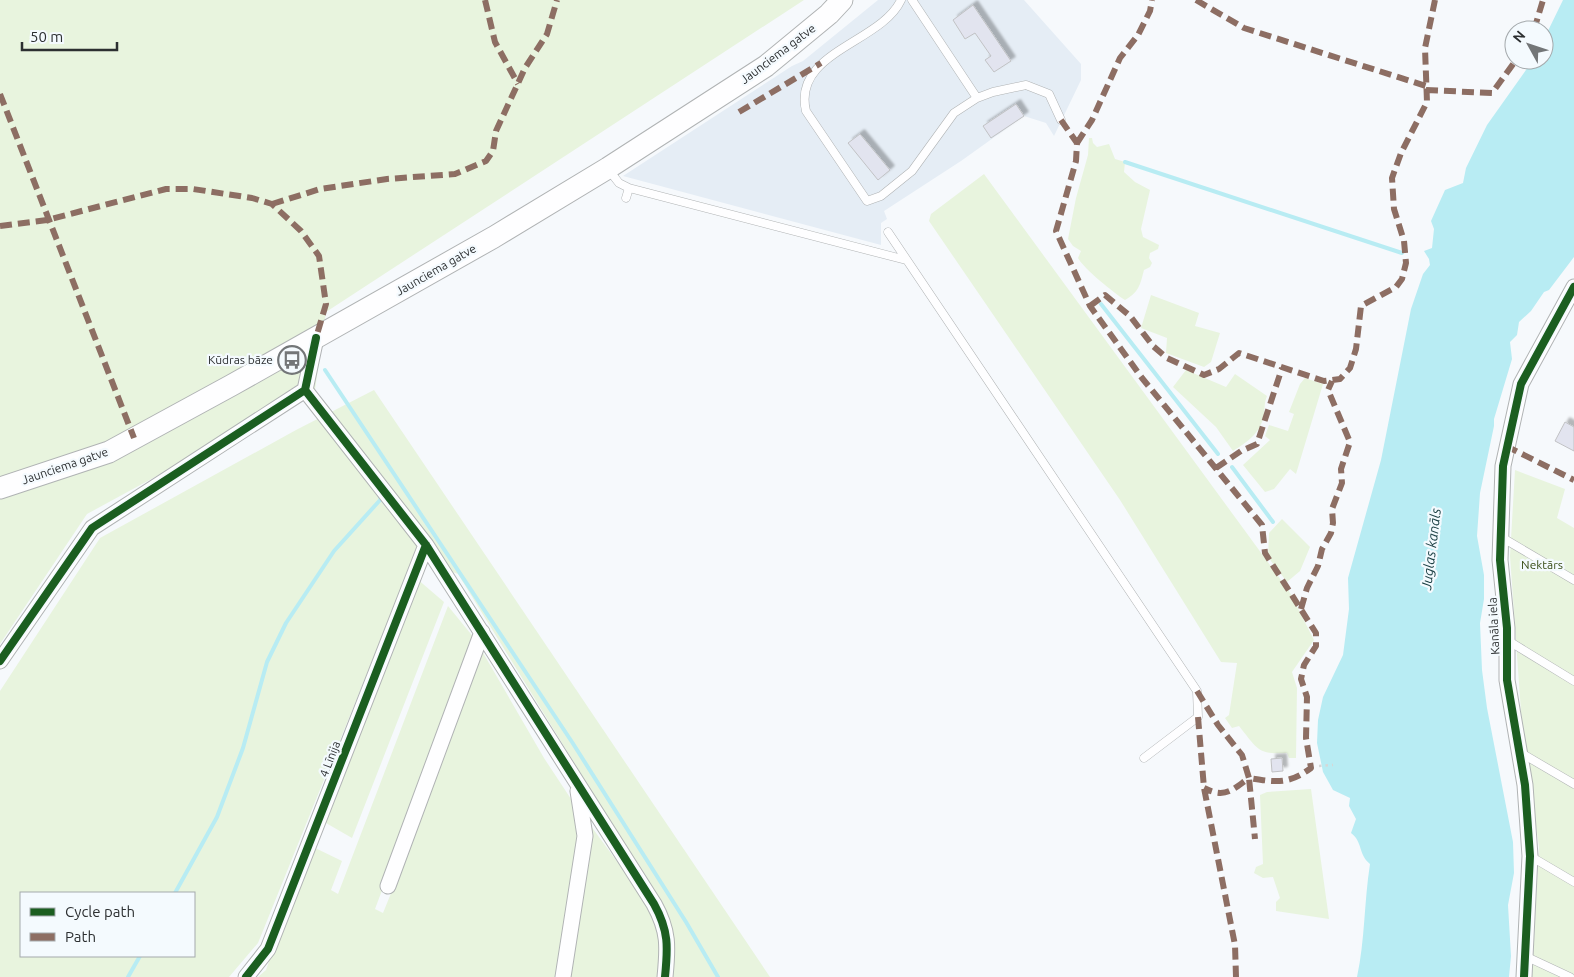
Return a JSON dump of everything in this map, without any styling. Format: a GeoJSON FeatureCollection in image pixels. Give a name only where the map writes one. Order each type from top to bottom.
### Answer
{"type":"FeatureCollection","features":[{"type":"Feature","properties":{"kind":"main road","name":"Jaunciema gatve"},"geometry":{"type":"LineString","coordinates":[[0,488],[109,452],[494,237],[608,168],[766,66],[829,14],[842,0]]}},
{"type":"Feature","properties":{"kind":"street","name":"Kanāla iela"},"geometry":{"type":"LineString","coordinates":[[1524,977],[1530,856],[1525,785],[1507,680],[1507,640],[1500,560],[1503,466],[1521,384],[1574,288]]}},
{"type":"Feature","properties":{"kind":"street"},"geometry":{"type":"LineString","coordinates":[[0,661],[92,528],[305,390],[316,338]]}},
{"type":"Feature","properties":{"kind":"street"},"geometry":{"type":"LineString","coordinates":[[305,390],[426,545],[664,923],[667,951],[665,977]]}},
{"type":"Feature","properties":{"kind":"street","name":"4 Līnija"},"geometry":{"type":"LineString","coordinates":[[246,977],[268,949],[426,545]]}},
{"type":"Feature","properties":{"kind":"street"},"geometry":{"type":"LineString","coordinates":[[388,886],[482,632]]}},
{"type":"Feature","properties":{"kind":"street"},"geometry":{"type":"LineString","coordinates":[[563,977],[586,836],[577,785]]}},
{"type":"Feature","properties":{"kind":"lane"},"geometry":{"type":"LineString","coordinates":[[901,0],[887,19],[822,64],[809,81],[803,99],[806,111],[867,202],[881,196],[912,170],[954,113],[977,98],[993,92],[1026,85],[1049,94],[1061,120]]}},
{"type":"Feature","properties":{"kind":"lane"},"geometry":{"type":"LineString","coordinates":[[912,0],[977,98]]}},
{"type":"Feature","properties":{"kind":"lane"},"geometry":{"type":"LineString","coordinates":[[608,168],[619,183],[629,188],[906,260]]}},
{"type":"Feature","properties":{"kind":"lane"},"geometry":{"type":"LineString","coordinates":[[626,198],[629,188]]}},
{"type":"Feature","properties":{"kind":"lane"},"geometry":{"type":"LineString","coordinates":[[888,232],[1197,691],[1198,717],[1144,758]]}},
{"type":"Feature","properties":{"kind":"lane"},"geometry":{"type":"LineString","coordinates":[[1501,536],[1574,580]]}},
{"type":"Feature","properties":{"kind":"lane"},"geometry":{"type":"LineString","coordinates":[[1507,640],[1574,681]]}},
{"type":"Feature","properties":{"kind":"lane"},"geometry":{"type":"LineString","coordinates":[[1519,752],[1574,784]]}},
{"type":"Feature","properties":{"kind":"lane"},"geometry":{"type":"LineString","coordinates":[[1530,856],[1574,882]]}},
{"type":"Feature","properties":{"kind":"lane"},"geometry":{"type":"LineString","coordinates":[[1525,956],[1570,977]]}},
{"type":"Feature","properties":{"kind":"path"},"geometry":{"type":"LineString","coordinates":[[1318,766],[1333,765]]}},
{"type":"Feature","properties":{"kind":"shaded area"},"geometry":{"type":"Polygon","coordinates":[[[878,0],[1024,0],[1081,64],[1081,80],[1054,136],[1046,123],[1024,116],[961,161],[884,211],[887,219],[881,223],[881,245],[623,176],[792,66],[803,61],[878,0]]]}},
{"type":"Feature","properties":{"kind":"green space"},"geometry":{"type":"Polygon","coordinates":[[[0,0],[804,0],[326,312],[315,390],[87,514],[0,644],[0,0]]]}},
{"type":"Feature","properties":{"kind":"green space"},"geometry":{"type":"Polygon","coordinates":[[[1089,138],[1092,138],[1093,143],[1097,147],[1109,144],[1115,159],[1125,162],[1124,172],[1135,182],[1150,190],[1141,229],[1143,237],[1159,245],[1158,249],[1150,253],[1149,258],[1152,263],[1150,267],[1144,270],[1138,288],[1125,300],[1107,287],[1081,263],[1078,258],[1081,251],[1073,246],[1068,239],[1076,198],[1088,155],[1089,138]]]}},
{"type":"Feature","properties":{"kind":"green space"},"geometry":{"type":"Polygon","coordinates":[[[984,174],[1289,591],[1314,640],[1292,672],[1297,688],[1296,758],[1289,758],[1287,753],[1269,753],[1258,749],[1239,726],[1232,728],[1225,718],[1229,715],[1237,663],[1221,662],[1120,500],[929,221],[931,214],[984,174]]]}},
{"type":"Feature","properties":{"kind":"green space"},"geometry":{"type":"Polygon","coordinates":[[[1151,295],[1199,313],[1195,326],[1220,333],[1211,362],[1204,367],[1166,353],[1167,338],[1141,328],[1151,295]]]}},
{"type":"Feature","properties":{"kind":"green space"},"geometry":{"type":"Polygon","coordinates":[[[1186,370],[1226,387],[1235,374],[1267,396],[1262,422],[1252,437],[1233,451],[1216,427],[1173,387],[1186,370]]]}},
{"type":"Feature","properties":{"kind":"green space"},"geometry":{"type":"Polygon","coordinates":[[[1305,378],[1323,384],[1296,474],[1290,469],[1274,489],[1265,492],[1243,465],[1270,440],[1265,436],[1269,425],[1288,431],[1294,414],[1289,412],[1300,384],[1305,378]]]}},
{"type":"Feature","properties":{"kind":"green space"},"geometry":{"type":"Polygon","coordinates":[[[374,390],[770,977],[258,977],[266,970],[309,845],[342,861],[331,890],[338,894],[448,606],[475,639],[544,758],[571,799],[652,909],[639,868],[458,574],[424,561],[416,578],[444,602],[352,838],[319,819],[389,619],[258,943],[229,977],[0,977],[0,691],[100,538],[296,430],[374,390]],[[423,781],[375,909],[383,913],[398,876],[423,781]]]}},
{"type":"Feature","properties":{"kind":"green space","name":"Nektārs"},"geometry":{"type":"Polygon","coordinates":[[[1515,470],[1565,489],[1557,518],[1574,528],[1574,977],[1532,977],[1539,847],[1522,726],[1510,556],[1515,470]]]}},
{"type":"Feature","properties":{"kind":"green space"},"geometry":{"type":"Polygon","coordinates":[[[1282,519],[1310,547],[1300,571],[1287,582],[1268,557],[1269,533],[1282,519]]]}},
{"type":"Feature","properties":{"kind":"green space"},"geometry":{"type":"Polygon","coordinates":[[[1311,789],[1329,919],[1276,911],[1276,902],[1280,898],[1273,877],[1263,878],[1254,873],[1256,867],[1263,864],[1260,795],[1267,792],[1311,789]]]}},
{"type":"Feature","properties":{"kind":"water","name":"Juglas kanāls"},"geometry":{"type":"Polygon","coordinates":[[[1563,0],[1574,0],[1574,257],[1549,290],[1544,292],[1531,311],[1519,322],[1517,335],[1510,342],[1512,359],[1494,419],[1480,493],[1477,536],[1484,575],[1484,599],[1480,623],[1482,670],[1487,708],[1513,842],[1514,873],[1508,905],[1511,956],[1509,977],[1357,977],[1362,949],[1370,864],[1351,833],[1356,819],[1349,806],[1350,798],[1333,790],[1323,772],[1317,743],[1318,720],[1323,697],[1343,655],[1349,609],[1348,578],[1381,460],[1411,309],[1423,274],[1430,265],[1424,251],[1432,248],[1434,229],[1431,221],[1445,190],[1463,183],[1466,168],[1487,125],[1526,70],[1554,70],[1553,20],[1563,0]]]}},
{"type":"Feature","properties":{"kind":"building"},"geometry":{"type":"Polygon","coordinates":[[[973,5],[1011,61],[994,72],[985,60],[991,56],[975,33],[965,39],[953,20],[973,5]]]}},
{"type":"Feature","properties":{"kind":"building"},"geometry":{"type":"Polygon","coordinates":[[[1016,104],[1024,116],[991,138],[983,126],[1016,104]]]}},
{"type":"Feature","properties":{"kind":"building"},"geometry":{"type":"Polygon","coordinates":[[[860,134],[890,170],[878,180],[848,143],[860,134]]]}},
{"type":"Feature","properties":{"kind":"building"},"geometry":{"type":"Polygon","coordinates":[[[1565,422],[1574,427],[1574,451],[1555,441],[1565,422]]]}},
{"type":"Feature","properties":{"kind":"building"},"geometry":{"type":"Polygon","coordinates":[[[1282,758],[1283,771],[1272,772],[1271,759],[1282,758]]]}},
{"type":"Feature","properties":{"kind":"waterway"},"geometry":{"type":"LineString","coordinates":[[1125,162],[1402,253]]}},
{"type":"Feature","properties":{"kind":"waterway"},"geometry":{"type":"LineString","coordinates":[[1101,304],[1218,454]]}},
{"type":"Feature","properties":{"kind":"waterway"},"geometry":{"type":"LineString","coordinates":[[325,370],[572,742],[686,922],[718,977]]}},
{"type":"Feature","properties":{"kind":"waterway"},"geometry":{"type":"LineString","coordinates":[[1232,467],[1273,522]]}},
{"type":"Feature","properties":{"kind":"waterway"},"geometry":{"type":"LineString","coordinates":[[176,892],[217,817],[243,748],[267,662],[286,623],[334,551],[381,499],[380,497]]}},
{"type":"Feature","properties":{"kind":"waterway"},"geometry":{"type":"LineString","coordinates":[[128,977],[139,957]]}},
{"type":"Feature","properties":{"kind":"marked path"},"geometry":{"type":"LineString","coordinates":[[485,0],[495,42],[518,84]]}},
{"type":"Feature","properties":{"kind":"marked path"},"geometry":{"type":"LineString","coordinates":[[272,204],[320,189],[387,179],[455,174],[486,161],[493,151],[496,131],[525,68],[547,34],[557,0]]}},
{"type":"Feature","properties":{"kind":"marked path"},"geometry":{"type":"LineString","coordinates":[[1077,143],[1092,120],[1120,58],[1138,35],[1150,11],[1152,0]]}},
{"type":"Feature","properties":{"kind":"marked path"},"geometry":{"type":"LineString","coordinates":[[1196,0],[1244,28],[1426,86]]}},
{"type":"Feature","properties":{"kind":"marked path"},"geometry":{"type":"LineString","coordinates":[[1090,306],[1105,295],[1130,316],[1153,346],[1167,358],[1204,375],[1219,369],[1239,353],[1324,381],[1340,379],[1350,368],[1356,349],[1361,306],[1396,287],[1402,279],[1406,263],[1404,241],[1394,209],[1392,178],[1401,153],[1427,102],[1425,48],[1435,0]]}},
{"type":"Feature","properties":{"kind":"marked path"},"geometry":{"type":"LineString","coordinates":[[1537,20],[1543,0]]}},
{"type":"Feature","properties":{"kind":"marked path"},"geometry":{"type":"LineString","coordinates":[[739,112],[821,63]]}},
{"type":"Feature","properties":{"kind":"marked path"},"geometry":{"type":"LineString","coordinates":[[1426,90],[1492,93],[1509,70]]}},
{"type":"Feature","properties":{"kind":"marked path"},"geometry":{"type":"LineString","coordinates":[[0,94],[134,438]]}},
{"type":"Feature","properties":{"kind":"marked path"},"geometry":{"type":"LineString","coordinates":[[1061,120],[1077,143],[1076,161],[1056,231],[1090,306],[1142,378],[1262,525],[1265,553],[1316,633],[1316,646],[1304,665],[1301,679],[1307,697],[1306,738],[1311,768],[1288,780],[1266,781],[1249,778],[1255,839]]}},
{"type":"Feature","properties":{"kind":"marked path"},"geometry":{"type":"LineString","coordinates":[[0,226],[47,220],[166,189],[193,189],[252,198],[272,204],[301,231],[319,256],[326,304],[316,338]]}},
{"type":"Feature","properties":{"kind":"marked path"},"geometry":{"type":"LineString","coordinates":[[1216,468],[1241,451],[1257,444],[1282,368]]}},
{"type":"Feature","properties":{"kind":"marked path"},"geometry":{"type":"LineString","coordinates":[[1301,609],[1307,588],[1318,566],[1322,549],[1331,533],[1333,523],[1332,509],[1342,483],[1341,469],[1350,442],[1328,390],[1332,381]]}},
{"type":"Feature","properties":{"kind":"marked path"},"geometry":{"type":"LineString","coordinates":[[1506,446],[1574,480]]}},
{"type":"Feature","properties":{"kind":"marked path"},"geometry":{"type":"LineString","coordinates":[[1197,691],[1218,725],[1242,755],[1249,778],[1228,792],[1218,793],[1204,788]]}},
{"type":"Feature","properties":{"kind":"marked path"},"geometry":{"type":"LineString","coordinates":[[1198,717],[1204,788],[1235,945],[1236,977]]}},
{"type":"Feature","properties":{"kind":"cycle path"},"geometry":{"type":"LineString","coordinates":[[1524,977],[1530,856],[1525,785],[1507,680],[1507,628],[1500,560],[1503,466],[1521,384],[1574,287]]}},
{"type":"Feature","properties":{"kind":"cycle path"},"geometry":{"type":"LineString","coordinates":[[316,338],[305,390],[426,545],[654,904],[665,931],[667,957],[665,977]]}},
{"type":"Feature","properties":{"kind":"cycle path"},"geometry":{"type":"LineString","coordinates":[[0,661],[92,528],[305,390]]}},
{"type":"Feature","properties":{"kind":"cycle path"},"geometry":{"type":"LineString","coordinates":[[246,977],[268,949],[426,545]]}},
{"type":"Feature","properties":{"kind":"place","name":"Kūdras bāze"},"geometry":{"type":"Point","coordinates":[292,360]}}]}
